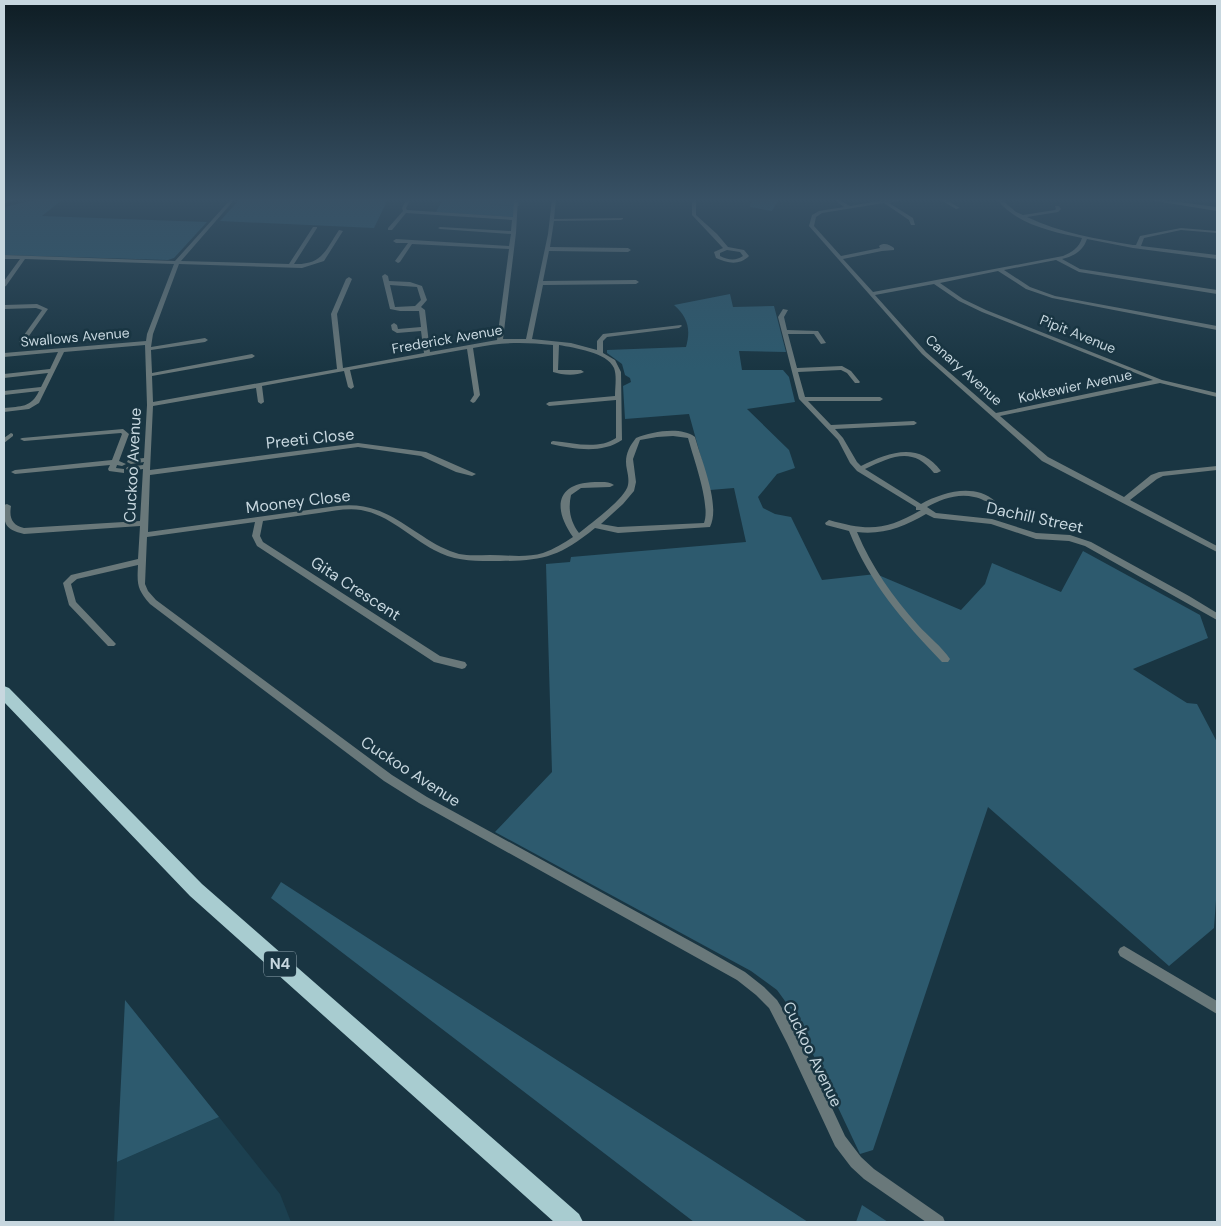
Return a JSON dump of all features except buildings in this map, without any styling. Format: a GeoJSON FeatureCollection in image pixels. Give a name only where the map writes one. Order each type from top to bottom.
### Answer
{"type":"FeatureCollection","features":[{"type":"Feature","properties":{"kind":"highway","name":"N4"},"geometry":{"type":"LineString","coordinates":[[4,692],[196,890],[571,1222]]}},
{"type":"Feature","properties":{"kind":"street","name":"Cuckoo Avenue"},"geometry":{"type":"LineString","coordinates":[[182,256],[177,262],[153,324],[148,346],[150,405],[141,584],[148,597],[308,717],[368,765],[423,800],[741,976],[760,991],[781,1015],[840,1141],[856,1162],[869,1174],[938,1222]]}},
{"type":"Feature","properties":{"kind":"street"},"geometry":{"type":"LineString","coordinates":[[290,266],[296,256]]}},
{"type":"Feature","properties":{"kind":"street"},"geometry":{"type":"LineString","coordinates":[[4,257],[302,266],[322,260],[324,256]]}},
{"type":"Feature","properties":{"kind":"street"},"geometry":{"type":"LineString","coordinates":[[398,261],[401,256]]}},
{"type":"Feature","properties":{"kind":"street"},"geometry":{"type":"LineString","coordinates":[[500,341],[510,256]]}},
{"type":"Feature","properties":{"kind":"street"},"geometry":{"type":"LineString","coordinates":[[530,341],[546,256]]}},
{"type":"Feature","properties":{"kind":"street"},"geometry":{"type":"LineString","coordinates":[[718,256],[732,261],[744,259],[746,256]]}},
{"type":"Feature","properties":{"kind":"street"},"geometry":{"type":"LineString","coordinates":[[839,258],[848,256]]}},
{"type":"Feature","properties":{"kind":"street"},"geometry":{"type":"LineString","coordinates":[[872,294],[1062,256]]}},
{"type":"Feature","properties":{"kind":"street"},"geometry":{"type":"LineString","coordinates":[[4,285],[24,257]]}},
{"type":"Feature","properties":{"kind":"street","name":"Canary Avenue"},"geometry":{"type":"LineString","coordinates":[[839,258],[924,353],[1045,459],[1217,549]]}},
{"type":"Feature","properties":{"kind":"street"},"geometry":{"type":"LineString","coordinates":[[1056,258],[1079,270],[1217,292]]}},
{"type":"Feature","properties":{"kind":"street"},"geometry":{"type":"LineString","coordinates":[[998,269],[1028,288],[1054,297],[1217,328]]}},
{"type":"Feature","properties":{"kind":"street"},"geometry":{"type":"LineString","coordinates":[[385,276],[392,308],[399,310],[417,308],[422,310],[428,354]]}},
{"type":"Feature","properties":{"kind":"street"},"geometry":{"type":"LineString","coordinates":[[349,279],[334,314],[343,370],[351,387]]}},
{"type":"Feature","properties":{"kind":"street"},"geometry":{"type":"LineString","coordinates":[[541,283],[636,282]]}},
{"type":"Feature","properties":{"kind":"street","name":"Pipit Avenue"},"geometry":{"type":"LineString","coordinates":[[935,282],[961,300],[984,311],[1160,381],[1217,396]]}},
{"type":"Feature","properties":{"kind":"street"},"geometry":{"type":"LineString","coordinates":[[387,284],[418,286],[424,298],[417,308]]}},
{"type":"Feature","properties":{"kind":"street"},"geometry":{"type":"LineString","coordinates":[[4,315],[7,307],[38,306],[45,309],[22,342]]}},
{"type":"Feature","properties":{"kind":"street"},"geometry":{"type":"LineString","coordinates":[[785,310],[781,318],[802,399],[841,439],[854,463],[860,469],[922,510]]}},
{"type":"Feature","properties":{"kind":"street"},"geometry":{"type":"LineString","coordinates":[[394,325],[397,331],[424,329]]}},
{"type":"Feature","properties":{"kind":"street"},"geometry":{"type":"LineString","coordinates":[[552,443],[592,446],[617,442],[620,436],[618,372],[616,365],[611,359],[600,353],[600,340],[605,335],[679,326]]}},
{"type":"Feature","properties":{"kind":"street"},"geometry":{"type":"LineString","coordinates":[[785,332],[816,332],[823,343]]}},
{"type":"Feature","properties":{"kind":"street","name":"Swallows Avenue"},"geometry":{"type":"LineString","coordinates":[[4,355],[148,346],[205,340]]}},
{"type":"Feature","properties":{"kind":"street","name":"Frederick Avenue"},"geometry":{"type":"LineString","coordinates":[[150,405],[500,341],[530,341],[556,344],[600,353]]}},
{"type":"Feature","properties":{"kind":"street"},"geometry":{"type":"LineString","coordinates":[[556,344],[555,371],[561,373],[581,372]]}},
{"type":"Feature","properties":{"kind":"street"},"geometry":{"type":"LineString","coordinates":[[470,347],[477,395],[473,401]]}},
{"type":"Feature","properties":{"kind":"street"},"geometry":{"type":"LineString","coordinates":[[4,410],[34,405],[44,389],[62,350]]}},
{"type":"Feature","properties":{"kind":"street"},"geometry":{"type":"LineString","coordinates":[[149,375],[252,356]]}},
{"type":"Feature","properties":{"kind":"street"},"geometry":{"type":"LineString","coordinates":[[794,370],[842,368],[849,372],[857,382]]}},
{"type":"Feature","properties":{"kind":"street"},"geometry":{"type":"LineString","coordinates":[[4,376],[52,372]]}},
{"type":"Feature","properties":{"kind":"street","name":"Kokkewier Avenue"},"geometry":{"type":"LineString","coordinates":[[995,415],[1160,381]]}},
{"type":"Feature","properties":{"kind":"street"},"geometry":{"type":"LineString","coordinates":[[259,386],[261,402]]}},
{"type":"Feature","properties":{"kind":"street"},"geometry":{"type":"LineString","coordinates":[[4,392],[44,389]]}},
{"type":"Feature","properties":{"kind":"street"},"geometry":{"type":"LineString","coordinates":[[549,404],[618,398]]}},
{"type":"Feature","properties":{"kind":"street"},"geometry":{"type":"LineString","coordinates":[[802,399],[880,399]]}},
{"type":"Feature","properties":{"kind":"street"},"geometry":{"type":"LineString","coordinates":[[828,427],[914,423]]}},
{"type":"Feature","properties":{"kind":"street"},"geometry":{"type":"LineString","coordinates":[[15,472],[119,466],[126,434],[123,431],[24,439]]}},
{"type":"Feature","properties":{"kind":"street"},"geometry":{"type":"LineString","coordinates":[[593,525],[618,530],[638,530],[704,527],[710,523],[706,491],[690,437],[681,434],[643,437],[636,442],[629,460]]}},
{"type":"Feature","properties":{"kind":"street"},"geometry":{"type":"LineString","coordinates":[[4,441],[10,435]]}},
{"type":"Feature","properties":{"kind":"street","name":"Preeti Close"},"geometry":{"type":"LineString","coordinates":[[131,466],[148,466],[358,445],[423,454],[472,474]]}},
{"type":"Feature","properties":{"kind":"street"},"geometry":{"type":"LineString","coordinates":[[860,469],[892,457],[911,455],[925,459],[937,471]]}},
{"type":"Feature","properties":{"kind":"street","name":"Mooney Close"},"geometry":{"type":"LineString","coordinates":[[144,535],[337,508],[364,508],[411,531],[447,553],[472,558],[503,559],[548,554],[578,537],[627,495],[631,490],[633,475],[629,460]]}},
{"type":"Feature","properties":{"kind":"street"},"geometry":{"type":"LineString","coordinates":[[1124,501],[1154,477],[1162,474],[1217,468]]}},
{"type":"Feature","properties":{"kind":"street"},"geometry":{"type":"LineString","coordinates":[[578,537],[570,528],[567,519],[567,494],[574,487],[610,485]]}},
{"type":"Feature","properties":{"kind":"street"},"geometry":{"type":"LineString","coordinates":[[829,523],[852,529],[891,529],[941,498],[960,492],[980,494],[991,501]]}},
{"type":"Feature","properties":{"kind":"street"},"geometry":{"type":"LineString","coordinates":[[7,506],[5,517],[7,522],[14,528],[24,531],[145,523]]}},
{"type":"Feature","properties":{"kind":"street","name":"Dachill Street"},"geometry":{"type":"LineString","coordinates":[[922,510],[944,517],[1001,524],[1036,536],[1070,538],[1081,541],[1111,556],[1217,617]]}},
{"type":"Feature","properties":{"kind":"street","name":"Gita Crescent"},"geometry":{"type":"LineString","coordinates":[[259,519],[256,536],[260,544],[437,659],[462,665]]}},
{"type":"Feature","properties":{"kind":"street"},"geometry":{"type":"LineString","coordinates":[[852,529],[864,560],[875,580],[905,617],[945,659]]}},
{"type":"Feature","properties":{"kind":"street"},"geometry":{"type":"LineString","coordinates":[[111,644],[72,603],[67,583],[74,577],[142,560]]}},
{"type":"Feature","properties":{"kind":"street"},"geometry":{"type":"LineString","coordinates":[[1124,952],[1217,1008]]}},
{"type":"Feature","properties":{"kind":"shaded area"},"geometry":{"type":"Polygon","coordinates":[[[44,256],[176,256],[168,260],[44,256]]]}},
{"type":"Feature","properties":{"kind":"shaded area"},"geometry":{"type":"Polygon","coordinates":[[[730,294],[733,307],[774,306],[786,352],[739,351],[742,370],[783,370],[789,377],[795,402],[747,409],[789,450],[795,468],[777,474],[758,497],[763,508],[775,514],[791,517],[822,580],[876,574],[961,610],[985,584],[992,563],[1061,592],[1083,551],[1200,615],[1208,638],[1133,669],[1187,703],[1197,704],[1217,742],[1217,886],[1214,928],[1169,966],[988,807],[873,1150],[860,1154],[793,1012],[777,990],[751,971],[495,832],[552,772],[546,564],[570,562],[571,557],[746,542],[734,488],[710,490],[689,414],[625,419],[623,386],[631,382],[630,378],[625,375],[622,364],[607,353],[607,350],[686,347],[687,324],[682,314],[674,305],[730,294]]]}},
{"type":"Feature","properties":{"kind":"shaded area"},"geometry":{"type":"Polygon","coordinates":[[[281,882],[808,1222],[694,1222],[271,898],[281,882]]]}},
{"type":"Feature","properties":{"kind":"shaded area"},"geometry":{"type":"Polygon","coordinates":[[[125,1000],[219,1117],[117,1162],[125,1000]]]}},
{"type":"Feature","properties":{"kind":"shaded area"},"geometry":{"type":"Polygon","coordinates":[[[219,1117],[280,1194],[291,1222],[114,1222],[117,1162],[219,1117]]]}},
{"type":"Feature","properties":{"kind":"shaded area"},"geometry":{"type":"Polygon","coordinates":[[[862,1205],[888,1222],[856,1222],[862,1205]]]}}]}
